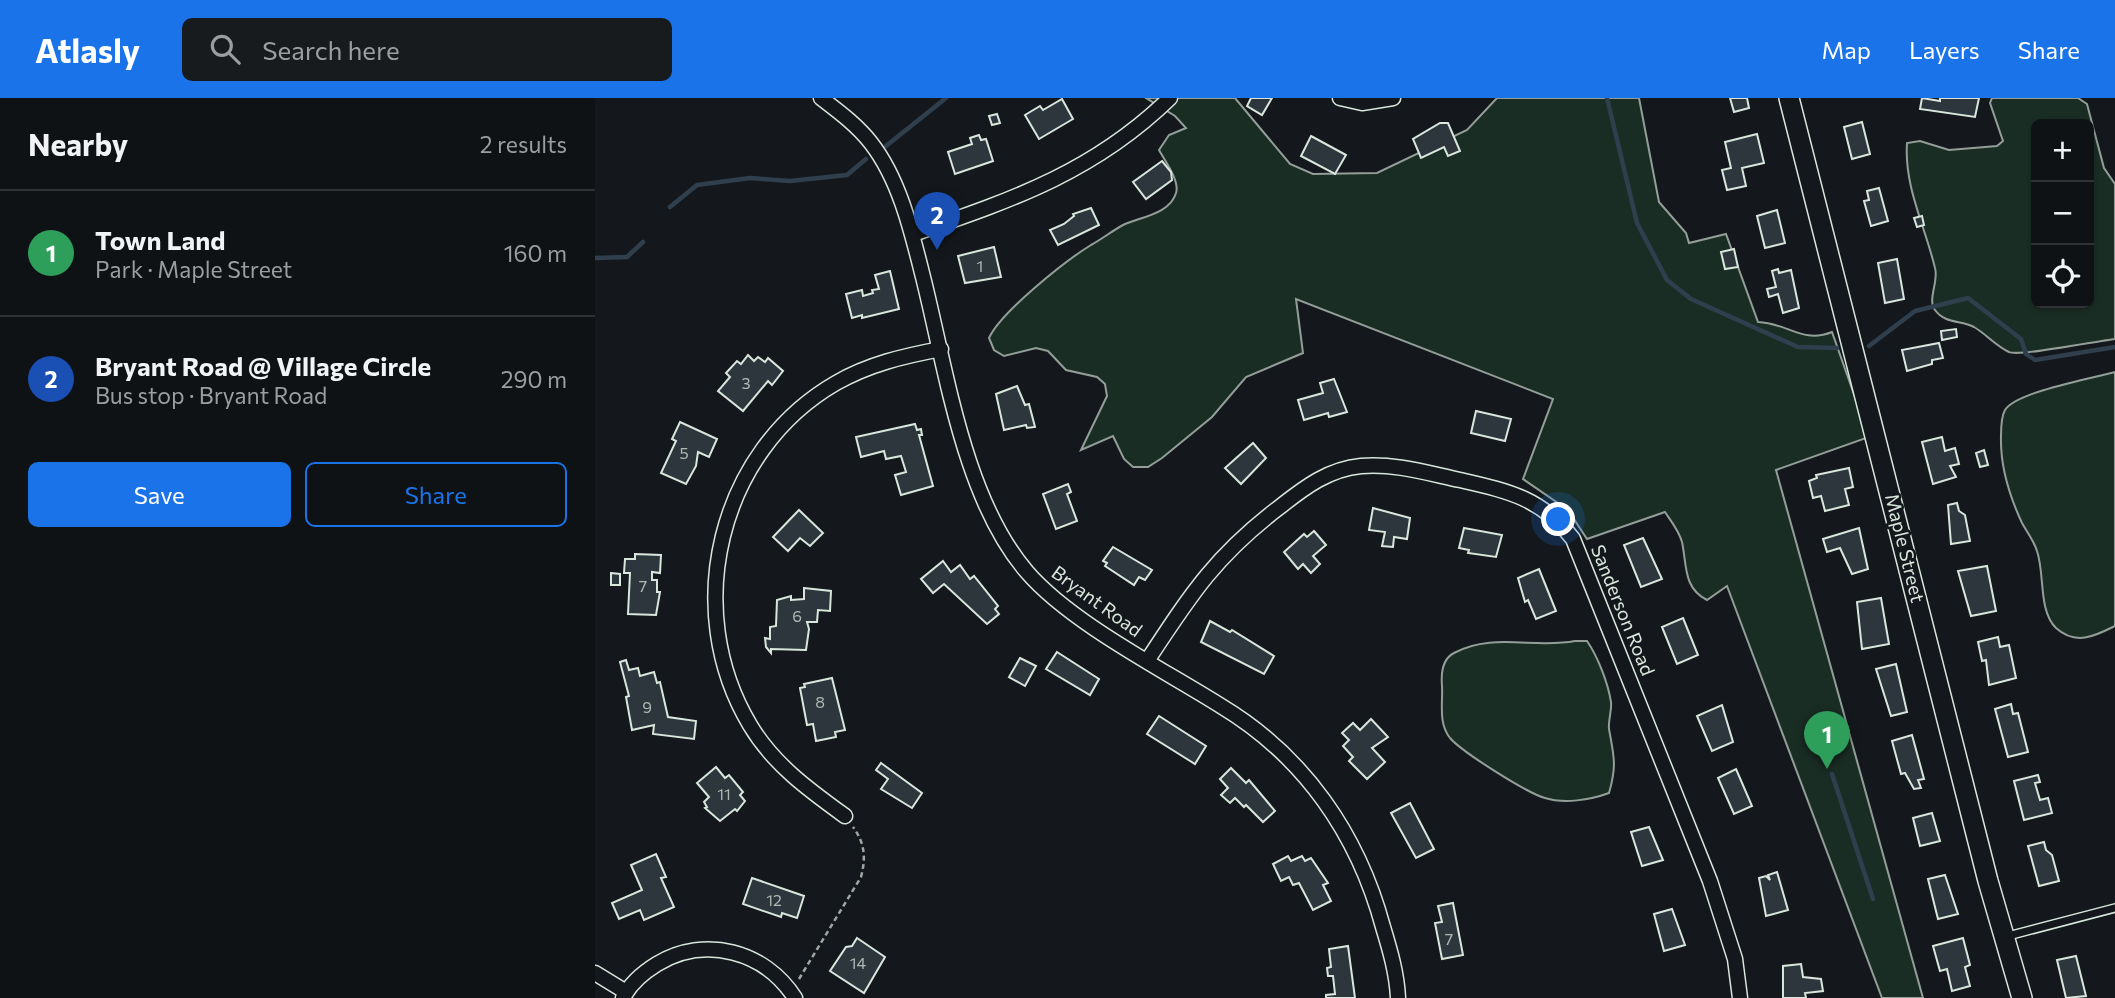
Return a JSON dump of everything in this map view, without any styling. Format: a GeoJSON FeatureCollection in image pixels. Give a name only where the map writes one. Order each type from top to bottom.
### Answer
{"type":"FeatureCollection","features":[{"type":"Feature","properties":{"kind":"main road","name":"Maple Street"},"geometry":{"type":"LineString","coordinates":[[1789,98],[2022,998]]}},
{"type":"Feature","properties":{"kind":"street","name":"Bryant Road"},"geometry":{"type":"LineString","coordinates":[[821,98],[871,143],[894,184],[913,234],[975,483],[1007,542],[1027,572],[1055,598],[1147,661],[1225,708],[1267,738],[1304,775],[1336,816],[1362,860],[1378,906],[1397,982],[1398,998]]}},
{"type":"Feature","properties":{"kind":"street"},"geometry":{"type":"LineString","coordinates":[[913,234],[1019,197],[1067,175],[1109,149],[1170,98]]}},
{"type":"Feature","properties":{"kind":"street"},"geometry":{"type":"LineString","coordinates":[[1341,98],[1362,103],[1392,98]]}},
{"type":"Feature","properties":{"kind":"street"},"geometry":{"type":"LineString","coordinates":[[845,816],[784,768],[751,727],[738,702],[724,666],[716,625],[714,599],[719,548],[735,499],[746,476],[775,433],[794,415],[824,391],[858,372],[882,362],[941,349]]}},
{"type":"Feature","properties":{"kind":"street","name":"Sanderson Road"},"geometry":{"type":"LineString","coordinates":[[1147,661],[1196,586],[1230,548],[1306,487],[1338,471],[1357,466],[1394,466],[1499,489],[1545,509],[1573,539],[1676,790],[1735,959],[1739,998]]}},
{"type":"Feature","properties":{"kind":"street"},"geometry":{"type":"LineString","coordinates":[[595,973],[625,995],[648,970],[661,962],[703,948],[729,951],[757,961],[792,993]]}},
{"type":"Feature","properties":{"kind":"lane"},"geometry":{"type":"LineString","coordinates":[[2005,937],[2115,908]]}},
{"type":"Feature","properties":{"kind":"path"},"geometry":{"type":"LineString","coordinates":[[792,993],[861,877],[865,861],[863,845],[845,816]]}},
{"type":"Feature","properties":{"kind":"green space"},"geometry":{"type":"Polygon","coordinates":[[[1146,98],[1235,98],[1290,164],[1313,174],[1377,173],[1467,130],[1497,98],[1639,98],[1659,202],[1686,233],[1689,243],[1726,234],[1758,322],[1812,336],[1832,332],[1869,437],[1776,470],[1923,998],[1882,998],[1727,586],[1707,600],[1699,595],[1687,575],[1681,538],[1665,512],[1587,539],[1568,510],[1523,479],[1553,399],[1296,299],[1303,353],[1246,377],[1212,417],[1162,458],[1148,467],[1133,467],[1124,459],[1113,436],[1081,450],[1107,396],[1105,384],[1097,377],[1066,370],[1048,351],[1036,348],[1004,356],[994,350],[989,338],[996,327],[1035,288],[1091,245],[1123,225],[1154,214],[1173,200],[1176,183],[1159,150],[1169,135],[1186,128],[1175,116],[1146,98]]]}},
{"type":"Feature","properties":{"kind":"green space"},"geometry":{"type":"Polygon","coordinates":[[[1992,98],[2078,98],[2087,104],[2091,119],[2031,119],[2031,308],[2094,308],[2094,130],[2104,168],[2115,184],[2115,339],[2015,353],[2000,347],[1974,327],[1943,318],[1935,310],[1932,301],[1936,273],[1912,191],[1907,143],[1920,141],[1949,150],[1997,146],[2003,141],[1990,103],[1992,98]]]}},
{"type":"Feature","properties":{"kind":"green space"},"geometry":{"type":"Polygon","coordinates":[[[2115,372],[2115,626],[2085,638],[2071,637],[2056,628],[2047,612],[2037,551],[2017,512],[2006,481],[2002,459],[2001,422],[2005,410],[2024,397],[2056,386],[2115,372]]]}},
{"type":"Feature","properties":{"kind":"green space"},"geometry":{"type":"Polygon","coordinates":[[[1587,641],[1599,662],[1608,687],[1614,768],[1609,793],[1560,801],[1536,795],[1510,781],[1467,753],[1450,738],[1442,719],[1442,672],[1445,663],[1454,653],[1483,643],[1587,641]]]}},
{"type":"Feature","properties":{"kind":"building"},"geometry":{"type":"Polygon","coordinates":[[[1251,98],[1272,98],[1262,115],[1247,106],[1251,98]]]}},
{"type":"Feature","properties":{"kind":"building"},"geometry":{"type":"Polygon","coordinates":[[[1730,98],[1747,98],[1749,108],[1734,112],[1730,98]]]}},
{"type":"Feature","properties":{"kind":"building"},"geometry":{"type":"Polygon","coordinates":[[[1922,98],[1940,101],[1940,98],[1979,98],[1975,117],[1920,109],[1922,98]]]}},
{"type":"Feature","properties":{"kind":"building"},"geometry":{"type":"Polygon","coordinates":[[[1062,99],[1073,119],[1039,139],[1025,115],[1040,106],[1043,110],[1062,99]]]}},
{"type":"Feature","properties":{"kind":"building"},"geometry":{"type":"Polygon","coordinates":[[[997,114],[1000,123],[992,125],[989,116],[997,114]]]}},
{"type":"Feature","properties":{"kind":"building"},"geometry":{"type":"Polygon","coordinates":[[[1862,122],[1870,154],[1852,159],[1844,127],[1862,122]]]}},
{"type":"Feature","properties":{"kind":"building"},"geometry":{"type":"Polygon","coordinates":[[[1440,123],[1448,123],[1460,151],[1448,156],[1444,147],[1421,158],[1413,139],[1440,123]]]}},
{"type":"Feature","properties":{"kind":"building"},"geometry":{"type":"Polygon","coordinates":[[[1757,134],[1764,163],[1742,168],[1746,186],[1727,190],[1722,170],[1731,168],[1725,142],[1757,134]]]}},
{"type":"Feature","properties":{"kind":"building"},"geometry":{"type":"Polygon","coordinates":[[[979,135],[981,140],[986,139],[993,161],[955,174],[948,152],[972,144],[970,138],[979,135]]]}},
{"type":"Feature","properties":{"kind":"building"},"geometry":{"type":"Polygon","coordinates":[[[1311,136],[1346,155],[1335,174],[1301,156],[1311,136]]]}},
{"type":"Feature","properties":{"kind":"building"},"geometry":{"type":"Polygon","coordinates":[[[1162,161],[1171,172],[1172,180],[1146,199],[1133,182],[1162,161]]]}},
{"type":"Feature","properties":{"kind":"building"},"geometry":{"type":"Polygon","coordinates":[[[1879,188],[1888,221],[1871,226],[1864,201],[1869,200],[1867,191],[1879,188]]]}},
{"type":"Feature","properties":{"kind":"building"},"geometry":{"type":"Polygon","coordinates":[[[1091,208],[1099,225],[1058,245],[1050,230],[1064,224],[1073,214],[1091,208]]]}},
{"type":"Feature","properties":{"kind":"building"},"geometry":{"type":"Polygon","coordinates":[[[1777,210],[1785,243],[1765,248],[1757,216],[1777,210]]]}},
{"type":"Feature","properties":{"kind":"building"},"geometry":{"type":"Polygon","coordinates":[[[1922,216],[1924,225],[1917,227],[1914,218],[1922,216]]]}},
{"type":"Feature","properties":{"kind":"building"},"geometry":{"type":"Polygon","coordinates":[[[994,247],[1001,277],[965,283],[958,256],[994,247]]]}},
{"type":"Feature","properties":{"kind":"building"},"geometry":{"type":"Polygon","coordinates":[[[1734,249],[1738,267],[1725,269],[1721,252],[1734,249]]]}},
{"type":"Feature","properties":{"kind":"building"},"geometry":{"type":"Polygon","coordinates":[[[1897,259],[1904,299],[1885,303],[1878,263],[1897,259]]]}},
{"type":"Feature","properties":{"kind":"building"},"geometry":{"type":"Polygon","coordinates":[[[1778,269],[1779,273],[1791,270],[1799,308],[1783,313],[1778,294],[1769,297],[1767,289],[1776,287],[1772,271],[1778,269]]]}},
{"type":"Feature","properties":{"kind":"building"},"geometry":{"type":"Polygon","coordinates":[[[890,271],[899,309],[852,318],[846,294],[862,290],[863,296],[873,293],[872,290],[879,289],[875,275],[890,271]]]}},
{"type":"Feature","properties":{"kind":"building"},"geometry":{"type":"Polygon","coordinates":[[[1956,329],[1957,337],[1942,340],[1941,331],[1956,329]]]}},
{"type":"Feature","properties":{"kind":"building"},"geometry":{"type":"Polygon","coordinates":[[[1939,343],[1943,358],[1907,371],[1902,350],[1939,343]]]}},
{"type":"Feature","properties":{"kind":"building"},"geometry":{"type":"Polygon","coordinates":[[[748,355],[754,361],[758,357],[765,362],[768,358],[783,371],[772,385],[768,381],[743,411],[718,391],[730,377],[726,373],[737,361],[741,364],[748,355]]]}},
{"type":"Feature","properties":{"kind":"building"},"geometry":{"type":"Polygon","coordinates":[[[1334,379],[1347,412],[1329,417],[1328,413],[1304,420],[1298,400],[1323,393],[1320,383],[1334,379]]]}},
{"type":"Feature","properties":{"kind":"building"},"geometry":{"type":"Polygon","coordinates":[[[1017,386],[1025,405],[1029,404],[1035,427],[1027,428],[1026,425],[1004,430],[996,394],[1017,386]]]}},
{"type":"Feature","properties":{"kind":"building"},"geometry":{"type":"Polygon","coordinates":[[[1476,411],[1511,419],[1505,441],[1471,433],[1476,411]]]}},
{"type":"Feature","properties":{"kind":"building"},"geometry":{"type":"Polygon","coordinates":[[[680,422],[717,439],[709,457],[698,452],[696,466],[686,484],[661,473],[676,441],[672,439],[680,422]]]}},
{"type":"Feature","properties":{"kind":"building"},"geometry":{"type":"Polygon","coordinates":[[[915,424],[917,430],[921,429],[922,435],[919,435],[933,486],[901,495],[895,475],[906,472],[901,456],[886,459],[884,451],[861,457],[856,437],[915,424]]]}},
{"type":"Feature","properties":{"kind":"building"},"geometry":{"type":"Polygon","coordinates":[[[1942,437],[1945,451],[1955,448],[1959,464],[1950,466],[1956,477],[1933,484],[1922,442],[1942,437]]]}},
{"type":"Feature","properties":{"kind":"building"},"geometry":{"type":"Polygon","coordinates":[[[1253,443],[1266,458],[1241,484],[1225,468],[1253,443]]]}},
{"type":"Feature","properties":{"kind":"building"},"geometry":{"type":"Polygon","coordinates":[[[1984,450],[1988,465],[1980,467],[1976,453],[1984,450]]]}},
{"type":"Feature","properties":{"kind":"building"},"geometry":{"type":"Polygon","coordinates":[[[1849,468],[1853,487],[1845,489],[1849,505],[1825,511],[1821,496],[1813,498],[1809,481],[1817,478],[1816,475],[1849,468]]]}},
{"type":"Feature","properties":{"kind":"building"},"geometry":{"type":"Polygon","coordinates":[[[1068,484],[1071,492],[1067,494],[1077,521],[1056,529],[1043,494],[1068,484]]]}},
{"type":"Feature","properties":{"kind":"building"},"geometry":{"type":"Polygon","coordinates":[[[1957,503],[1959,511],[1965,515],[1970,541],[1951,544],[1948,505],[1957,503]]]}},
{"type":"Feature","properties":{"kind":"building"},"geometry":{"type":"Polygon","coordinates":[[[1373,508],[1410,518],[1407,539],[1394,537],[1393,547],[1382,546],[1385,532],[1369,530],[1373,508]]]}},
{"type":"Feature","properties":{"kind":"building"},"geometry":{"type":"Polygon","coordinates":[[[799,510],[823,533],[810,546],[800,538],[788,551],[773,537],[799,510]]]}},
{"type":"Feature","properties":{"kind":"building"},"geometry":{"type":"Polygon","coordinates":[[[1464,528],[1502,535],[1496,557],[1468,553],[1469,550],[1459,548],[1464,528]]]}},
{"type":"Feature","properties":{"kind":"building"},"geometry":{"type":"Polygon","coordinates":[[[1859,528],[1868,569],[1852,574],[1840,548],[1827,552],[1823,539],[1859,528]]]}},
{"type":"Feature","properties":{"kind":"building"},"geometry":{"type":"Polygon","coordinates":[[[1314,531],[1326,545],[1313,556],[1320,564],[1311,573],[1303,564],[1298,569],[1284,552],[1304,534],[1307,537],[1314,531]]]}},
{"type":"Feature","properties":{"kind":"building"},"geometry":{"type":"Polygon","coordinates":[[[1643,538],[1662,579],[1641,587],[1624,545],[1643,538]]]}},
{"type":"Feature","properties":{"kind":"building"},"geometry":{"type":"Polygon","coordinates":[[[1113,547],[1152,570],[1145,580],[1139,577],[1134,585],[1105,566],[1107,563],[1103,561],[1113,547]]]}},
{"type":"Feature","properties":{"kind":"building"},"geometry":{"type":"Polygon","coordinates":[[[635,554],[661,555],[660,573],[652,572],[652,580],[657,580],[657,592],[660,592],[656,615],[628,614],[630,573],[624,573],[625,559],[635,559],[635,554]]]}},
{"type":"Feature","properties":{"kind":"building"},"geometry":{"type":"Polygon","coordinates":[[[943,561],[951,572],[960,565],[970,579],[974,576],[998,606],[995,609],[999,614],[987,624],[944,584],[933,593],[921,579],[943,561]]]}},
{"type":"Feature","properties":{"kind":"building"},"geometry":{"type":"Polygon","coordinates":[[[1987,566],[1996,611],[1971,616],[1958,571],[1987,566]]]}},
{"type":"Feature","properties":{"kind":"building"},"geometry":{"type":"Polygon","coordinates":[[[1539,569],[1556,611],[1536,619],[1528,600],[1525,602],[1518,578],[1539,569]]]}},
{"type":"Feature","properties":{"kind":"building"},"geometry":{"type":"Polygon","coordinates":[[[611,573],[620,574],[620,585],[611,585],[611,573]]]}},
{"type":"Feature","properties":{"kind":"building"},"geometry":{"type":"Polygon","coordinates":[[[804,588],[831,591],[830,611],[818,610],[817,622],[807,622],[809,629],[806,650],[771,649],[771,653],[766,647],[765,638],[770,639],[770,627],[776,626],[777,600],[791,596],[791,600],[804,599],[804,588]]]}},
{"type":"Feature","properties":{"kind":"building"},"geometry":{"type":"Polygon","coordinates":[[[1881,598],[1889,644],[1862,649],[1857,602],[1881,598]]]}},
{"type":"Feature","properties":{"kind":"building"},"geometry":{"type":"Polygon","coordinates":[[[1683,618],[1698,655],[1677,664],[1662,627],[1683,618]]]}},
{"type":"Feature","properties":{"kind":"building"},"geometry":{"type":"Polygon","coordinates":[[[1210,621],[1230,632],[1232,630],[1274,656],[1264,674],[1201,642],[1210,621]]]}},
{"type":"Feature","properties":{"kind":"building"},"geometry":{"type":"Polygon","coordinates":[[[1998,637],[2000,647],[2009,645],[2016,678],[1989,685],[1986,660],[1982,661],[1978,642],[1998,637]]]}},
{"type":"Feature","properties":{"kind":"building"},"geometry":{"type":"Polygon","coordinates":[[[1057,652],[1099,679],[1090,695],[1046,669],[1057,652]]]}},
{"type":"Feature","properties":{"kind":"building"},"geometry":{"type":"Polygon","coordinates":[[[1020,658],[1036,666],[1025,686],[1009,677],[1020,658]]]}},
{"type":"Feature","properties":{"kind":"building"},"geometry":{"type":"Polygon","coordinates":[[[626,660],[629,670],[638,668],[640,676],[654,672],[657,683],[660,682],[668,717],[696,721],[694,739],[653,734],[654,725],[632,730],[626,697],[629,696],[620,662],[626,660]]]}},
{"type":"Feature","properties":{"kind":"building"},"geometry":{"type":"Polygon","coordinates":[[[1896,664],[1907,712],[1891,716],[1876,669],[1896,664]]]}},
{"type":"Feature","properties":{"kind":"building"},"geometry":{"type":"Polygon","coordinates":[[[832,678],[845,730],[835,732],[836,737],[816,741],[813,724],[807,725],[800,688],[805,687],[804,684],[832,678]]]}},
{"type":"Feature","properties":{"kind":"building"},"geometry":{"type":"Polygon","coordinates":[[[2011,704],[2013,714],[2018,713],[2028,752],[2008,757],[1995,709],[2011,704]]]}},
{"type":"Feature","properties":{"kind":"building"},"geometry":{"type":"Polygon","coordinates":[[[1722,705],[1733,742],[1712,751],[1697,716],[1722,705]]]}},
{"type":"Feature","properties":{"kind":"building"},"geometry":{"type":"Polygon","coordinates":[[[1159,716],[1206,746],[1195,764],[1147,734],[1159,716]]]}},
{"type":"Feature","properties":{"kind":"building"},"geometry":{"type":"Polygon","coordinates":[[[1371,719],[1388,737],[1372,748],[1385,762],[1367,779],[1349,761],[1353,757],[1343,746],[1349,740],[1342,733],[1353,723],[1360,730],[1371,719]]]}},
{"type":"Feature","properties":{"kind":"building"},"geometry":{"type":"Polygon","coordinates":[[[1912,735],[1924,779],[1918,780],[1921,788],[1914,789],[1905,773],[1901,774],[1892,741],[1912,735]]]}},
{"type":"Feature","properties":{"kind":"building"},"geometry":{"type":"Polygon","coordinates":[[[881,763],[922,793],[912,808],[881,789],[888,779],[876,770],[881,763]]]}},
{"type":"Feature","properties":{"kind":"building"},"geometry":{"type":"Polygon","coordinates":[[[716,767],[725,778],[729,775],[743,792],[740,795],[745,801],[737,811],[735,809],[720,821],[705,808],[707,807],[704,802],[709,797],[697,783],[716,767]]]}},
{"type":"Feature","properties":{"kind":"building"},"geometry":{"type":"Polygon","coordinates":[[[1231,768],[1246,783],[1249,780],[1275,811],[1263,822],[1246,805],[1244,807],[1235,798],[1230,803],[1221,795],[1228,788],[1220,779],[1231,768]]]}},
{"type":"Feature","properties":{"kind":"building"},"geometry":{"type":"Polygon","coordinates":[[[1736,769],[1752,806],[1734,814],[1718,778],[1736,769]]]}},
{"type":"Feature","properties":{"kind":"building"},"geometry":{"type":"Polygon","coordinates":[[[2038,775],[2040,782],[2035,783],[2040,800],[2048,798],[2052,813],[2024,820],[2014,781],[2038,775]]]}},
{"type":"Feature","properties":{"kind":"building"},"geometry":{"type":"Polygon","coordinates":[[[1410,803],[1434,849],[1416,858],[1391,813],[1410,803]]]}},
{"type":"Feature","properties":{"kind":"building"},"geometry":{"type":"Polygon","coordinates":[[[1932,813],[1940,841],[1920,846],[1913,818],[1932,813]]]}},
{"type":"Feature","properties":{"kind":"building"},"geometry":{"type":"Polygon","coordinates":[[[1649,827],[1663,860],[1642,866],[1631,832],[1649,827]]]}},
{"type":"Feature","properties":{"kind":"building"},"geometry":{"type":"Polygon","coordinates":[[[2044,842],[2046,850],[2052,855],[2059,881],[2039,886],[2028,846],[2044,842]]]}},
{"type":"Feature","properties":{"kind":"building"},"geometry":{"type":"Polygon","coordinates":[[[656,854],[666,877],[661,878],[674,907],[644,920],[640,910],[619,919],[612,903],[642,890],[631,865],[656,854]]]}},
{"type":"Feature","properties":{"kind":"building"},"geometry":{"type":"Polygon","coordinates":[[[1288,856],[1291,861],[1302,856],[1305,861],[1311,858],[1328,883],[1323,885],[1331,901],[1313,910],[1299,883],[1293,885],[1289,877],[1281,881],[1273,864],[1288,856]]]}},
{"type":"Feature","properties":{"kind":"building"},"geometry":{"type":"Polygon","coordinates":[[[1777,872],[1788,910],[1766,916],[1759,878],[1766,876],[1770,880],[1768,875],[1777,872]]]}},
{"type":"Feature","properties":{"kind":"building"},"geometry":{"type":"Polygon","coordinates":[[[1945,875],[1958,914],[1938,919],[1928,879],[1945,875]]]}},
{"type":"Feature","properties":{"kind":"building"},"geometry":{"type":"Polygon","coordinates":[[[752,878],[804,896],[797,918],[782,913],[781,917],[743,904],[752,878]]]}},
{"type":"Feature","properties":{"kind":"building"},"geometry":{"type":"Polygon","coordinates":[[[1453,903],[1463,955],[1442,959],[1435,923],[1442,922],[1438,906],[1453,903]]]}},
{"type":"Feature","properties":{"kind":"building"},"geometry":{"type":"Polygon","coordinates":[[[1672,909],[1685,945],[1664,951],[1654,914],[1672,909]]]}},
{"type":"Feature","properties":{"kind":"building"},"geometry":{"type":"Polygon","coordinates":[[[857,938],[885,957],[864,993],[830,971],[846,947],[852,946],[857,938]]]}},
{"type":"Feature","properties":{"kind":"building"},"geometry":{"type":"Polygon","coordinates":[[[1963,938],[1970,965],[1965,967],[1970,986],[1952,991],[1947,969],[1940,971],[1933,946],[1963,938]]]}},
{"type":"Feature","properties":{"kind":"building"},"geometry":{"type":"Polygon","coordinates":[[[1348,946],[1355,998],[1326,998],[1326,995],[1335,994],[1333,976],[1328,976],[1327,968],[1331,967],[1329,949],[1348,946]]]}},
{"type":"Feature","properties":{"kind":"building"},"geometry":{"type":"Polygon","coordinates":[[[2076,956],[2086,996],[2066,998],[2057,960],[2076,956]]]}},
{"type":"Feature","properties":{"kind":"building"},"geometry":{"type":"Polygon","coordinates":[[[1801,964],[1803,977],[1821,979],[1823,991],[1805,993],[1806,998],[1783,998],[1783,966],[1801,964]]]}},
{"type":"Feature","properties":{"kind":"waterway"},"geometry":{"type":"LineString","coordinates":[[886,146],[946,98]]}},
{"type":"Feature","properties":{"kind":"waterway"},"geometry":{"type":"LineString","coordinates":[[1607,98],[1637,223],[1667,280],[1691,299],[1798,347],[1837,348]]}},
{"type":"Feature","properties":{"kind":"waterway"},"geometry":{"type":"LineString","coordinates":[[670,207],[697,185],[750,178],[790,181],[847,175],[866,159]]}},
{"type":"Feature","properties":{"kind":"waterway"},"geometry":{"type":"LineString","coordinates":[[595,258],[627,257],[643,242]]}},
{"type":"Feature","properties":{"kind":"waterway"},"geometry":{"type":"LineString","coordinates":[[1869,346],[1915,311],[1968,298],[2021,339],[2026,354],[2035,360],[2115,347]]}},
{"type":"Feature","properties":{"kind":"waterway"},"geometry":{"type":"LineString","coordinates":[[1832,774],[1873,899]]}},
{"type":"Feature","properties":{"kind":"place","name":"Bryant Road @ Village Circle"},"geometry":{"type":"Point","coordinates":[937,250]}},
{"type":"Feature","properties":{"kind":"place","name":"Town Land"},"geometry":{"type":"Point","coordinates":[1827,769]}}]}
